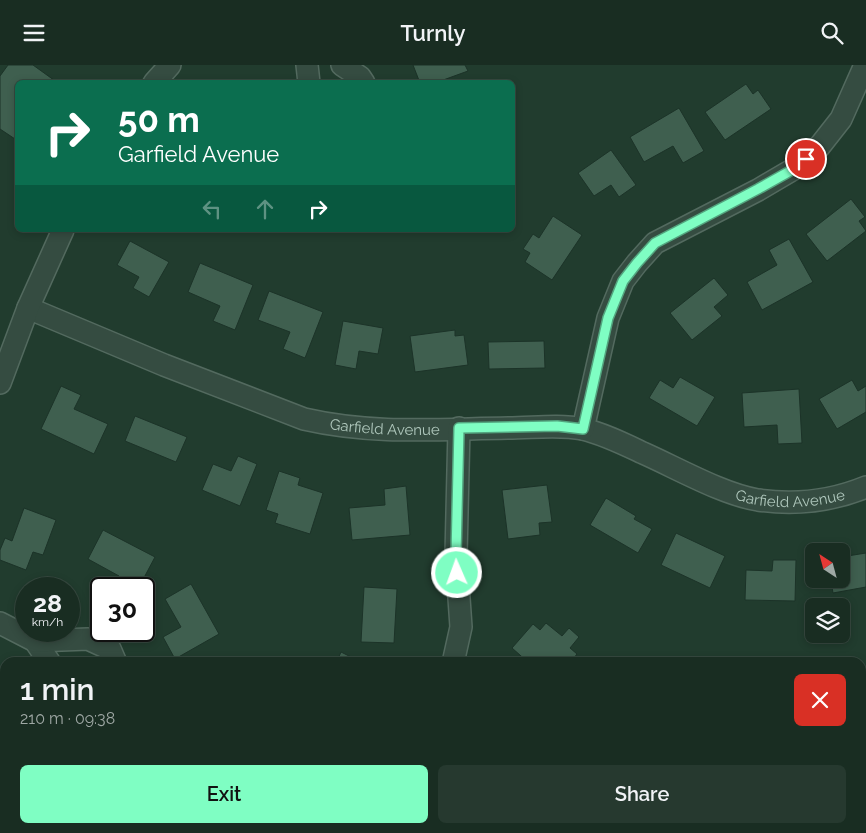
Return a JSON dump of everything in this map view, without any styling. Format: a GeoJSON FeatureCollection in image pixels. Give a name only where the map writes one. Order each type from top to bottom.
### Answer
{"type":"FeatureCollection","features":[{"type":"Feature","properties":{"kind":"street"},"geometry":{"type":"LineString","coordinates":[[157,80],[170,65]]}},
{"type":"Feature","properties":{"kind":"street"},"geometry":{"type":"LineString","coordinates":[[307,65],[309,80]]}},
{"type":"Feature","properties":{"kind":"street"},"geometry":{"type":"LineString","coordinates":[[342,65],[362,80]]}},
{"type":"Feature","properties":{"kind":"street"},"geometry":{"type":"LineString","coordinates":[[583,429],[608,318],[623,281],[655,243],[758,189],[792,170],[806,159],[819,147],[841,119],[865,65]]}},
{"type":"Feature","properties":{"kind":"street"},"geometry":{"type":"LineString","coordinates":[[0,383],[28,309],[62,232]]}},
{"type":"Feature","properties":{"kind":"street","name":"Garfield Avenue"},"geometry":{"type":"LineString","coordinates":[[28,309],[164,365],[304,419],[354,429],[396,431],[557,426],[583,429],[610,438],[726,490],[758,500],[806,502],[834,497],[866,487]]}},
{"type":"Feature","properties":{"kind":"street"},"geometry":{"type":"LineString","coordinates":[[454,657],[461,627],[456,555],[459,428]]}},
{"type":"Feature","properties":{"kind":"street"},"geometry":{"type":"LineString","coordinates":[[0,623],[15,631]]}},
{"type":"Feature","properties":{"kind":"street"},"geometry":{"type":"LineString","coordinates":[[80,639],[88,639],[110,649],[113,657]]}},
{"type":"Feature","properties":{"kind":"street"},"geometry":{"type":"LineString","coordinates":[[36,642],[46,657]]}},
{"type":"Feature","properties":{"kind":"building"},"geometry":{"type":"Polygon","coordinates":[[[8,65],[33,65],[54,80],[15,80],[15,139],[0,129],[0,76],[8,65]]]}},
{"type":"Feature","properties":{"kind":"building"},"geometry":{"type":"Polygon","coordinates":[[[413,65],[465,65],[468,71],[443,80],[419,80],[413,65]]]}},
{"type":"Feature","properties":{"kind":"building"},"geometry":{"type":"Polygon","coordinates":[[[746,84],[753,94],[758,90],[771,109],[725,140],[705,112],[746,84]]]}},
{"type":"Feature","properties":{"kind":"building"},"geometry":{"type":"Polygon","coordinates":[[[679,108],[704,151],[683,163],[673,146],[644,162],[630,137],[679,108]]]}},
{"type":"Feature","properties":{"kind":"building"},"geometry":{"type":"Polygon","coordinates":[[[611,150],[636,185],[619,197],[611,185],[594,196],[578,173],[611,150]]]}},
{"type":"Feature","properties":{"kind":"building"},"geometry":{"type":"Polygon","coordinates":[[[851,199],[865,217],[859,221],[866,231],[827,261],[806,234],[851,199]]]}},
{"type":"Feature","properties":{"kind":"building"},"geometry":{"type":"Polygon","coordinates":[[[553,216],[582,235],[552,280],[525,262],[530,253],[523,249],[533,234],[539,238],[553,216]]]}},
{"type":"Feature","properties":{"kind":"building"},"geometry":{"type":"Polygon","coordinates":[[[789,239],[813,282],[762,310],[747,282],[777,265],[769,250],[789,239]]]}},
{"type":"Feature","properties":{"kind":"building"},"geometry":{"type":"Polygon","coordinates":[[[130,241],[169,262],[149,297],[133,288],[139,277],[117,265],[130,241]]]}},
{"type":"Feature","properties":{"kind":"building"},"geometry":{"type":"Polygon","coordinates":[[[200,263],[253,285],[235,330],[213,321],[220,306],[188,292],[200,263]]]}},
{"type":"Feature","properties":{"kind":"building"},"geometry":{"type":"Polygon","coordinates":[[[714,278],[728,295],[714,307],[722,316],[692,340],[670,313],[714,278]]]}},
{"type":"Feature","properties":{"kind":"building"},"geometry":{"type":"Polygon","coordinates":[[[269,291],[323,312],[305,358],[283,349],[290,332],[258,320],[269,291]]]}},
{"type":"Feature","properties":{"kind":"building"},"geometry":{"type":"Polygon","coordinates":[[[343,321],[383,328],[378,354],[359,351],[356,369],[335,365],[343,321]]]}},
{"type":"Feature","properties":{"kind":"building"},"geometry":{"type":"Polygon","coordinates":[[[455,330],[455,336],[464,335],[468,365],[415,372],[410,336],[455,330]]]}},
{"type":"Feature","properties":{"kind":"building"},"geometry":{"type":"Polygon","coordinates":[[[544,341],[545,368],[489,369],[488,342],[544,341]]]}},
{"type":"Feature","properties":{"kind":"building"},"geometry":{"type":"Polygon","coordinates":[[[680,377],[715,397],[697,426],[649,398],[660,380],[673,388],[680,377]]]}},
{"type":"Feature","properties":{"kind":"building"},"geometry":{"type":"Polygon","coordinates":[[[852,380],[858,391],[866,386],[866,412],[837,429],[819,399],[852,380]]]}},
{"type":"Feature","properties":{"kind":"building"},"geometry":{"type":"Polygon","coordinates":[[[61,386],[81,395],[74,409],[108,424],[94,454],[41,429],[61,386]]]}},
{"type":"Feature","properties":{"kind":"building"},"geometry":{"type":"Polygon","coordinates":[[[799,389],[802,443],[778,444],[777,425],[744,427],[742,393],[799,389]]]}},
{"type":"Feature","properties":{"kind":"building"},"geometry":{"type":"Polygon","coordinates":[[[135,416],[187,437],[176,462],[125,441],[135,416]]]}},
{"type":"Feature","properties":{"kind":"building"},"geometry":{"type":"Polygon","coordinates":[[[238,456],[257,464],[240,506],[202,490],[213,464],[231,471],[238,456]]]}},
{"type":"Feature","properties":{"kind":"building"},"geometry":{"type":"Polygon","coordinates":[[[279,471],[300,478],[298,485],[323,493],[310,534],[275,523],[278,514],[266,510],[279,471]]]}},
{"type":"Feature","properties":{"kind":"building"},"geometry":{"type":"Polygon","coordinates":[[[547,485],[552,522],[539,523],[540,535],[508,539],[502,490],[547,485]]]}},
{"type":"Feature","properties":{"kind":"building"},"geometry":{"type":"Polygon","coordinates":[[[406,486],[410,535],[352,540],[349,508],[385,505],[384,489],[406,486]]]}},
{"type":"Feature","properties":{"kind":"building"},"geometry":{"type":"Polygon","coordinates":[[[606,498],[636,516],[634,519],[652,529],[638,553],[590,525],[606,498]]]}},
{"type":"Feature","properties":{"kind":"building"},"geometry":{"type":"Polygon","coordinates":[[[24,508],[56,520],[43,555],[33,552],[26,570],[0,560],[0,550],[5,538],[12,541],[24,508]]]}},
{"type":"Feature","properties":{"kind":"building"},"geometry":{"type":"Polygon","coordinates":[[[103,530],[155,557],[144,577],[118,577],[88,559],[103,530]]]}},
{"type":"Feature","properties":{"kind":"building"},"geometry":{"type":"Polygon","coordinates":[[[676,533],[725,556],[710,588],[661,565],[676,533]]]}},
{"type":"Feature","properties":{"kind":"building"},"geometry":{"type":"Polygon","coordinates":[[[866,553],[866,587],[833,593],[832,588],[850,588],[850,556],[866,553]]]}},
{"type":"Feature","properties":{"kind":"building"},"geometry":{"type":"Polygon","coordinates":[[[773,560],[796,560],[795,601],[745,600],[746,570],[772,571],[773,560]]]}},
{"type":"Feature","properties":{"kind":"building"},"geometry":{"type":"Polygon","coordinates":[[[191,584],[219,634],[179,657],[174,657],[163,637],[181,627],[165,599],[191,584]]]}},
{"type":"Feature","properties":{"kind":"building"},"geometry":{"type":"Polygon","coordinates":[[[364,587],[397,589],[394,643],[361,642],[364,587]]]}},
{"type":"Feature","properties":{"kind":"building"},"geometry":{"type":"Polygon","coordinates":[[[546,623],[562,636],[569,628],[579,637],[570,648],[577,654],[575,657],[522,657],[512,648],[533,624],[540,630],[546,623]]]}},
{"type":"Feature","properties":{"kind":"building"},"geometry":{"type":"Polygon","coordinates":[[[341,652],[351,657],[339,657],[341,652]]]}},
{"type":"Feature","properties":{"kind":"route"},"geometry":{"type":"LineString","coordinates":[[457,573],[459,428],[557,426],[583,429],[608,318],[623,281],[637,263],[655,243],[758,189],[792,170],[806,159]]}}]}
